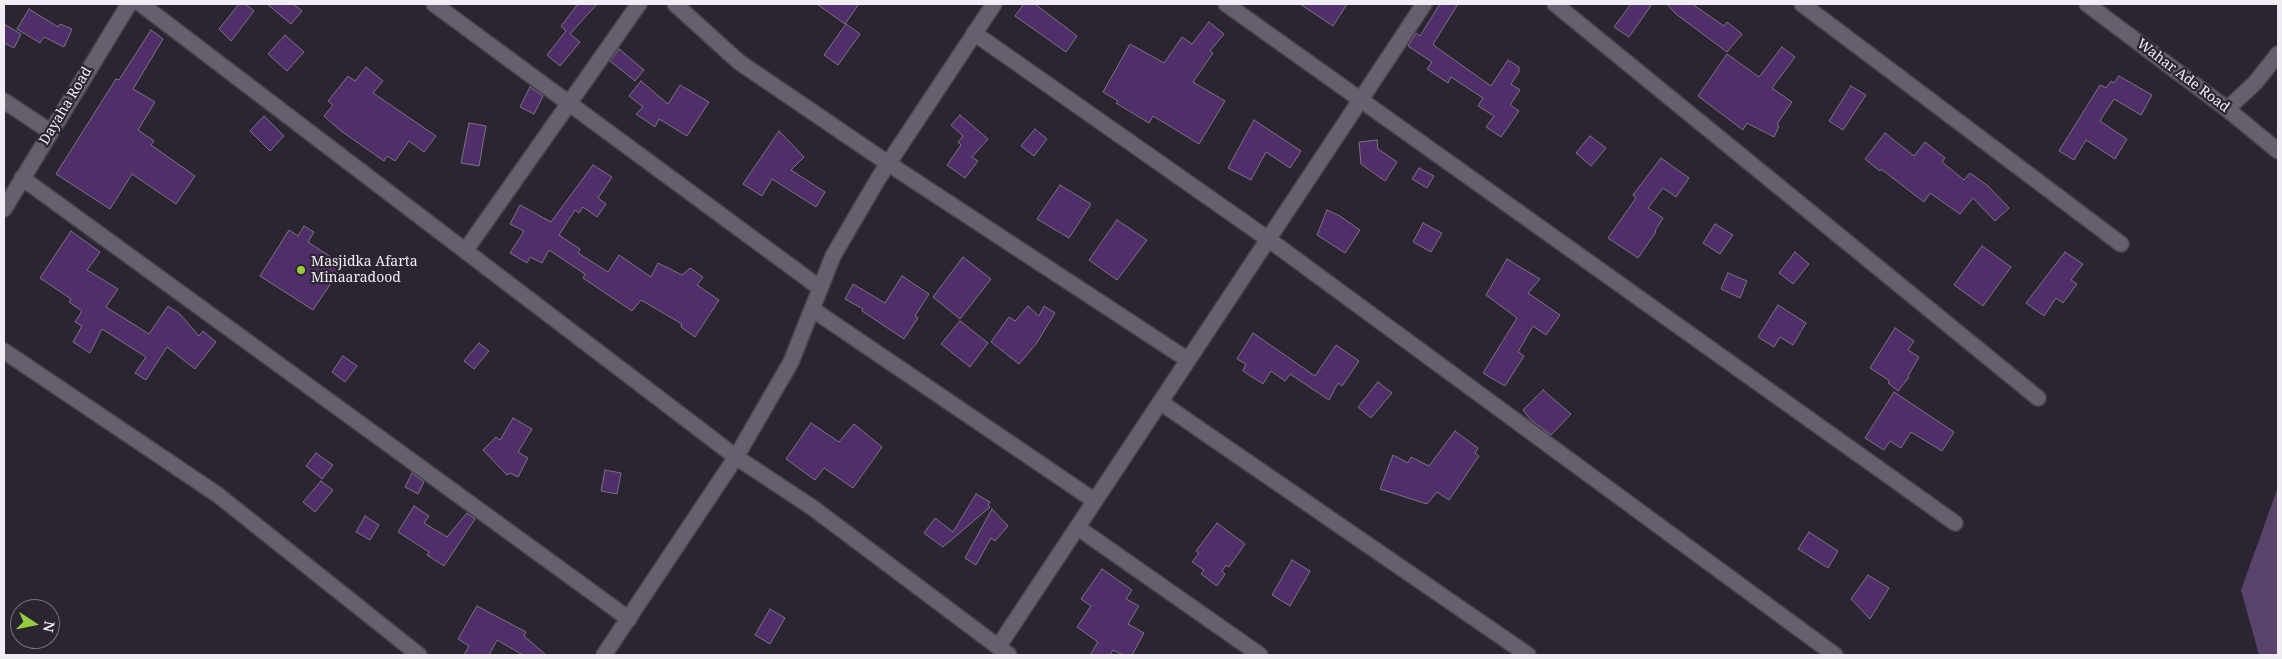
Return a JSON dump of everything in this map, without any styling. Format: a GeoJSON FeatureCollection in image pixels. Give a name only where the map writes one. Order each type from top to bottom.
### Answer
{"type":"FeatureCollection","features":[{"type":"Feature","properties":{"kind":"street","name":"Dayaha Road"},"geometry":{"type":"LineString","coordinates":[[4,209],[129,4]]}},
{"type":"Feature","properties":{"kind":"street"},"geometry":{"type":"LineString","coordinates":[[140,4],[736,457],[813,508],[1004,651],[1077,527],[1424,4]]}},
{"type":"Feature","properties":{"kind":"street"},"geometry":{"type":"LineString","coordinates":[[434,4],[820,288]]}},
{"type":"Feature","properties":{"kind":"street"},"geometry":{"type":"LineString","coordinates":[[465,251],[639,4]]}},
{"type":"Feature","properties":{"kind":"street"},"geometry":{"type":"LineString","coordinates":[[675,4],[739,62],[889,164],[1188,360]]}},
{"type":"Feature","properties":{"kind":"street"},"geometry":{"type":"LineString","coordinates":[[1226,4],[1955,524]]}},
{"type":"Feature","properties":{"kind":"street"},"geometry":{"type":"LineString","coordinates":[[1555,4],[2038,398]]}},
{"type":"Feature","properties":{"kind":"street"},"geometry":{"type":"LineString","coordinates":[[1802,4],[2121,244]]}},
{"type":"Feature","properties":{"kind":"street","name":"Wahar Ade Road"},"geometry":{"type":"LineString","coordinates":[[2087,4],[2227,109],[2278,151]]}},
{"type":"Feature","properties":{"kind":"street"},"geometry":{"type":"LineString","coordinates":[[604,655],[736,457],[791,362],[833,256],[990,5]]}},
{"type":"Feature","properties":{"kind":"street"},"geometry":{"type":"LineString","coordinates":[[974,33],[1268,239],[1835,655]]}},
{"type":"Feature","properties":{"kind":"street"},"geometry":{"type":"LineString","coordinates":[[2227,109],[2255,83],[2278,54]]}},
{"type":"Feature","properties":{"kind":"street"},"geometry":{"type":"LineString","coordinates":[[4,101],[51,132]]}},
{"type":"Feature","properties":{"kind":"street"},"geometry":{"type":"LineString","coordinates":[[22,178],[629,619]]}},
{"type":"Feature","properties":{"kind":"street"},"geometry":{"type":"LineString","coordinates":[[812,308],[1095,501]]}},
{"type":"Feature","properties":{"kind":"street"},"geometry":{"type":"LineString","coordinates":[[4,351],[218,495],[419,655]]}},
{"type":"Feature","properties":{"kind":"street"},"geometry":{"type":"LineString","coordinates":[[1160,402],[1528,655]]}},
{"type":"Feature","properties":{"kind":"street"},"geometry":{"type":"LineString","coordinates":[[1077,527],[1260,655]]}},
{"type":"Feature","properties":{"kind":"shaded area"},"geometry":{"type":"Polygon","coordinates":[[[2278,487],[2278,655],[2259,655],[2241,590],[2278,487]]]}},
{"type":"Feature","properties":{"kind":"building"},"geometry":{"type":"Polygon","coordinates":[[[239,4],[245,4],[254,11],[231,41],[219,29],[239,4]]]}},
{"type":"Feature","properties":{"kind":"building"},"geometry":{"type":"Polygon","coordinates":[[[267,4],[293,4],[302,11],[291,24],[267,4]]]}},
{"type":"Feature","properties":{"kind":"building"},"geometry":{"type":"Polygon","coordinates":[[[578,4],[597,4],[570,34],[580,42],[560,66],[547,55],[566,31],[561,26],[578,4]]]}},
{"type":"Feature","properties":{"kind":"building"},"geometry":{"type":"Polygon","coordinates":[[[817,4],[859,4],[845,24],[817,4]]]}},
{"type":"Feature","properties":{"kind":"building"},"geometry":{"type":"Polygon","coordinates":[[[1024,4],[1035,4],[1077,36],[1066,52],[1015,16],[1024,4]]]}},
{"type":"Feature","properties":{"kind":"building"},"geometry":{"type":"Polygon","coordinates":[[[1300,4],[1347,4],[1333,26],[1300,4]]]}},
{"type":"Feature","properties":{"kind":"building"},"geometry":{"type":"Polygon","coordinates":[[[1440,4],[1458,4],[1433,44],[1436,47],[1491,86],[1508,60],[1519,67],[1519,72],[1511,84],[1520,90],[1510,105],[1519,111],[1501,137],[1486,127],[1494,116],[1478,106],[1483,98],[1451,77],[1448,83],[1427,69],[1432,62],[1408,46],[1416,33],[1420,36],[1440,4]]]}},
{"type":"Feature","properties":{"kind":"building"},"geometry":{"type":"Polygon","coordinates":[[[1631,4],[1652,4],[1629,37],[1614,27],[1631,4]]]}},
{"type":"Feature","properties":{"kind":"building"},"geometry":{"type":"Polygon","coordinates":[[[1667,4],[1692,4],[1724,26],[1727,22],[1742,34],[1727,52],[1676,14],[1667,4]]]}},
{"type":"Feature","properties":{"kind":"building"},"geometry":{"type":"Polygon","coordinates":[[[29,9],[58,27],[60,24],[72,29],[64,47],[44,37],[40,43],[17,29],[29,9]]]}},
{"type":"Feature","properties":{"kind":"building"},"geometry":{"type":"Polygon","coordinates":[[[1209,22],[1224,34],[1210,51],[1213,53],[1193,82],[1225,101],[1199,144],[1153,116],[1149,123],[1116,103],[1118,101],[1103,92],[1130,44],[1164,63],[1182,37],[1192,44],[1209,22]]]}},
{"type":"Feature","properties":{"kind":"building"},"geometry":{"type":"Polygon","coordinates":[[[4,24],[21,34],[14,48],[4,43],[4,24]]]}},
{"type":"Feature","properties":{"kind":"building"},"geometry":{"type":"Polygon","coordinates":[[[846,24],[860,34],[838,65],[824,55],[846,24]]]}},
{"type":"Feature","properties":{"kind":"building"},"geometry":{"type":"Polygon","coordinates":[[[151,30],[163,39],[133,89],[155,102],[138,130],[154,141],[151,145],[195,176],[176,204],[132,174],[110,209],[56,174],[116,79],[119,80],[151,30]]]}},
{"type":"Feature","properties":{"kind":"building"},"geometry":{"type":"Polygon","coordinates":[[[285,35],[304,52],[287,71],[268,54],[285,35]]]}},
{"type":"Feature","properties":{"kind":"building"},"geometry":{"type":"Polygon","coordinates":[[[1782,47],[1795,57],[1772,88],[1792,102],[1777,124],[1779,126],[1774,137],[1747,123],[1743,130],[1698,96],[1727,54],[1759,77],[1782,47]]]}},
{"type":"Feature","properties":{"kind":"building"},"geometry":{"type":"Polygon","coordinates":[[[619,49],[644,70],[635,81],[610,61],[619,49]]]}},
{"type":"Feature","properties":{"kind":"building"},"geometry":{"type":"Polygon","coordinates":[[[366,67],[383,81],[373,93],[436,136],[424,152],[409,141],[395,161],[387,156],[384,161],[341,131],[324,116],[333,105],[328,101],[348,76],[355,81],[366,67]]]}},
{"type":"Feature","properties":{"kind":"building"},"geometry":{"type":"Polygon","coordinates":[[[2119,76],[2152,95],[2141,115],[2114,99],[2100,121],[2127,139],[2115,159],[2086,140],[2074,160],[2059,151],[2100,85],[2106,88],[2111,81],[2114,83],[2119,76]]]}},
{"type":"Feature","properties":{"kind":"building"},"geometry":{"type":"Polygon","coordinates":[[[641,81],[668,104],[680,85],[709,102],[687,136],[659,119],[655,127],[636,114],[643,107],[629,96],[641,81]]]}},
{"type":"Feature","properties":{"kind":"building"},"geometry":{"type":"Polygon","coordinates":[[[1851,86],[1866,95],[1843,130],[1829,121],[1851,86]]]}},
{"type":"Feature","properties":{"kind":"building"},"geometry":{"type":"Polygon","coordinates":[[[530,87],[543,96],[534,114],[520,107],[530,87]]]}},
{"type":"Feature","properties":{"kind":"building"},"geometry":{"type":"Polygon","coordinates":[[[960,115],[988,139],[972,157],[978,161],[965,178],[947,165],[961,145],[958,142],[963,136],[951,125],[960,115]]]}},
{"type":"Feature","properties":{"kind":"building"},"geometry":{"type":"Polygon","coordinates":[[[264,116],[284,136],[270,151],[250,131],[264,116]]]}},
{"type":"Feature","properties":{"kind":"building"},"geometry":{"type":"Polygon","coordinates":[[[1254,120],[1301,151],[1290,168],[1266,152],[1251,180],[1228,168],[1254,120]]]}},
{"type":"Feature","properties":{"kind":"building"},"geometry":{"type":"Polygon","coordinates":[[[469,123],[486,126],[479,166],[461,163],[469,123]]]}},
{"type":"Feature","properties":{"kind":"building"},"geometry":{"type":"Polygon","coordinates":[[[1035,129],[1047,139],[1034,156],[1021,146],[1035,129]]]}},
{"type":"Feature","properties":{"kind":"building"},"geometry":{"type":"Polygon","coordinates":[[[779,131],[804,157],[791,170],[825,192],[816,207],[772,179],[762,196],[743,184],[779,131]]]}},
{"type":"Feature","properties":{"kind":"building"},"geometry":{"type":"Polygon","coordinates":[[[1885,133],[1914,156],[1925,142],[1945,158],[1942,162],[1964,180],[1970,173],[1988,186],[2009,208],[1995,221],[1973,198],[1960,214],[1930,193],[1924,202],[1865,159],[1885,133]]]}},
{"type":"Feature","properties":{"kind":"building"},"geometry":{"type":"Polygon","coordinates":[[[1590,136],[1606,148],[1591,166],[1576,153],[1590,136]]]}},
{"type":"Feature","properties":{"kind":"building"},"geometry":{"type":"Polygon","coordinates":[[[1377,140],[1378,149],[1397,162],[1385,181],[1361,164],[1359,142],[1377,140]]]}},
{"type":"Feature","properties":{"kind":"building"},"geometry":{"type":"Polygon","coordinates":[[[1661,158],[1689,178],[1676,197],[1663,188],[1648,208],[1663,218],[1638,258],[1608,238],[1636,198],[1633,195],[1661,158]]]}},
{"type":"Feature","properties":{"kind":"building"},"geometry":{"type":"Polygon","coordinates":[[[593,165],[612,177],[598,198],[606,204],[597,217],[583,207],[579,213],[575,210],[559,235],[580,249],[578,253],[608,272],[619,255],[651,277],[658,263],[682,275],[690,268],[703,277],[697,285],[719,300],[695,337],[681,327],[682,324],[641,300],[632,311],[583,278],[585,274],[549,250],[542,263],[530,257],[527,263],[510,253],[524,231],[510,224],[520,205],[551,222],[593,165]]]}},
{"type":"Feature","properties":{"kind":"building"},"geometry":{"type":"Polygon","coordinates":[[[1419,168],[1434,176],[1427,188],[1412,179],[1419,168]]]}},
{"type":"Feature","properties":{"kind":"building"},"geometry":{"type":"Polygon","coordinates":[[[1060,185],[1091,204],[1069,238],[1037,219],[1060,185]]]}},
{"type":"Feature","properties":{"kind":"building"},"geometry":{"type":"Polygon","coordinates":[[[1327,210],[1340,216],[1360,230],[1345,253],[1317,235],[1327,210]]]}},
{"type":"Feature","properties":{"kind":"building"},"geometry":{"type":"Polygon","coordinates":[[[1117,220],[1147,240],[1117,280],[1089,260],[1117,220]]]}},
{"type":"Feature","properties":{"kind":"building"},"geometry":{"type":"Polygon","coordinates":[[[1423,223],[1442,233],[1431,252],[1413,242],[1423,223]]]}},
{"type":"Feature","properties":{"kind":"building"},"geometry":{"type":"Polygon","coordinates":[[[1715,224],[1733,235],[1720,254],[1703,243],[1715,224]]]}},
{"type":"Feature","properties":{"kind":"building","name":"Masjidka Afarta Minaaradood"},"geometry":{"type":"Polygon","coordinates":[[[304,226],[314,232],[308,242],[343,265],[313,310],[260,276],[289,230],[298,236],[304,226]]]}},
{"type":"Feature","properties":{"kind":"building"},"geometry":{"type":"Polygon","coordinates":[[[71,231],[100,252],[87,270],[118,289],[106,307],[149,334],[168,306],[180,314],[199,336],[203,331],[216,342],[195,369],[167,347],[146,380],[135,373],[146,357],[102,329],[90,353],[73,342],[82,326],[75,322],[82,311],[69,302],[71,299],[40,278],[71,231]]]}},
{"type":"Feature","properties":{"kind":"building"},"geometry":{"type":"Polygon","coordinates":[[[1982,246],[2011,267],[1983,306],[1954,285],[1982,246]]]}},
{"type":"Feature","properties":{"kind":"building"},"geometry":{"type":"Polygon","coordinates":[[[1795,252],[1809,264],[1793,284],[1779,273],[1795,252]]]}},
{"type":"Feature","properties":{"kind":"building"},"geometry":{"type":"Polygon","coordinates":[[[2065,252],[2083,264],[2071,280],[2077,284],[2063,303],[2056,298],[2044,316],[2026,303],[2065,252]]]}},
{"type":"Feature","properties":{"kind":"building"},"geometry":{"type":"Polygon","coordinates":[[[963,257],[991,279],[960,319],[933,297],[963,257]]]}},
{"type":"Feature","properties":{"kind":"building"},"geometry":{"type":"Polygon","coordinates":[[[1507,259],[1540,279],[1528,293],[1560,315],[1546,335],[1533,326],[1518,352],[1524,356],[1505,386],[1483,373],[1517,318],[1486,295],[1507,259]]]}},
{"type":"Feature","properties":{"kind":"building"},"geometry":{"type":"Polygon","coordinates":[[[1728,273],[1747,281],[1740,298],[1721,289],[1728,273]]]}},
{"type":"Feature","properties":{"kind":"building"},"geometry":{"type":"Polygon","coordinates":[[[902,276],[929,294],[915,316],[918,318],[904,339],[862,311],[863,309],[845,299],[853,284],[885,303],[902,276]]]}},
{"type":"Feature","properties":{"kind":"building"},"geometry":{"type":"Polygon","coordinates":[[[1778,305],[1806,323],[1793,345],[1780,337],[1774,347],[1758,337],[1778,305]]]}},
{"type":"Feature","properties":{"kind":"building"},"geometry":{"type":"Polygon","coordinates":[[[1028,306],[1039,316],[1044,306],[1055,313],[1036,344],[1019,364],[991,342],[1009,317],[1015,321],[1028,306]]]}},
{"type":"Feature","properties":{"kind":"building"},"geometry":{"type":"Polygon","coordinates":[[[960,321],[988,343],[970,367],[941,344],[960,321]]]}},
{"type":"Feature","properties":{"kind":"building"},"geometry":{"type":"Polygon","coordinates":[[[1895,328],[1914,341],[1908,350],[1919,357],[1909,377],[1898,391],[1888,383],[1890,381],[1870,368],[1895,328]]]}},
{"type":"Feature","properties":{"kind":"building"},"geometry":{"type":"Polygon","coordinates":[[[1253,333],[1315,376],[1336,345],[1359,361],[1342,386],[1338,383],[1329,400],[1290,374],[1285,381],[1271,371],[1263,384],[1243,371],[1246,364],[1237,359],[1253,333]]]}},
{"type":"Feature","properties":{"kind":"building"},"geometry":{"type":"Polygon","coordinates":[[[479,343],[489,351],[474,369],[464,361],[479,343]]]}},
{"type":"Feature","properties":{"kind":"building"},"geometry":{"type":"Polygon","coordinates":[[[343,356],[357,366],[345,382],[332,372],[343,356]]]}},
{"type":"Feature","properties":{"kind":"building"},"geometry":{"type":"Polygon","coordinates":[[[1378,382],[1392,393],[1371,418],[1358,407],[1378,382]]]}},
{"type":"Feature","properties":{"kind":"building"},"geometry":{"type":"Polygon","coordinates":[[[1543,390],[1571,414],[1551,435],[1531,420],[1523,410],[1543,390]]]}},
{"type":"Feature","properties":{"kind":"building"},"geometry":{"type":"Polygon","coordinates":[[[1894,392],[1954,432],[1942,451],[1911,432],[1901,448],[1890,441],[1884,450],[1865,438],[1894,392]]]}},
{"type":"Feature","properties":{"kind":"building"},"geometry":{"type":"Polygon","coordinates":[[[513,418],[532,429],[518,452],[528,458],[518,477],[510,473],[507,475],[483,450],[496,437],[500,440],[513,418]]]}},
{"type":"Feature","properties":{"kind":"building"},"geometry":{"type":"Polygon","coordinates":[[[811,423],[839,442],[854,424],[882,447],[853,488],[824,468],[815,480],[786,459],[811,423]]]}},
{"type":"Feature","properties":{"kind":"building"},"geometry":{"type":"Polygon","coordinates":[[[1455,431],[1478,448],[1475,453],[1479,456],[1449,500],[1437,492],[1427,504],[1380,489],[1393,455],[1408,463],[1411,457],[1429,466],[1455,431]]]}},
{"type":"Feature","properties":{"kind":"building"},"geometry":{"type":"Polygon","coordinates":[[[316,453],[333,465],[322,479],[306,466],[316,453]]]}},
{"type":"Feature","properties":{"kind":"building"},"geometry":{"type":"Polygon","coordinates":[[[605,470],[621,473],[617,494],[601,491],[605,470]]]}},
{"type":"Feature","properties":{"kind":"building"},"geometry":{"type":"Polygon","coordinates":[[[412,473],[424,482],[418,494],[405,487],[412,473]]]}},
{"type":"Feature","properties":{"kind":"building"},"geometry":{"type":"Polygon","coordinates":[[[321,481],[333,490],[315,512],[303,502],[321,481]]]}},
{"type":"Feature","properties":{"kind":"building"},"geometry":{"type":"Polygon","coordinates":[[[976,494],[990,502],[988,505],[990,507],[943,547],[924,533],[935,518],[953,532],[976,494]]]}},
{"type":"Feature","properties":{"kind":"building"},"geometry":{"type":"Polygon","coordinates":[[[414,506],[429,516],[424,523],[447,537],[467,513],[475,519],[444,566],[427,555],[429,552],[398,532],[414,506]]]}},
{"type":"Feature","properties":{"kind":"building"},"geometry":{"type":"Polygon","coordinates":[[[992,509],[1008,526],[995,541],[991,538],[976,565],[965,558],[992,509]]]}},
{"type":"Feature","properties":{"kind":"building"},"geometry":{"type":"Polygon","coordinates":[[[365,516],[379,525],[370,540],[356,532],[365,516]]]}},
{"type":"Feature","properties":{"kind":"building"},"geometry":{"type":"Polygon","coordinates":[[[1217,523],[1245,544],[1229,567],[1226,565],[1222,571],[1225,574],[1217,586],[1201,574],[1204,570],[1192,562],[1199,553],[1196,551],[1217,523]]]}},
{"type":"Feature","properties":{"kind":"building"},"geometry":{"type":"Polygon","coordinates":[[[1809,532],[1838,551],[1828,568],[1798,549],[1809,532]]]}},
{"type":"Feature","properties":{"kind":"building"},"geometry":{"type":"Polygon","coordinates":[[[1292,560],[1310,571],[1290,606],[1272,595],[1292,560]]]}},
{"type":"Feature","properties":{"kind":"building"},"geometry":{"type":"Polygon","coordinates":[[[1102,569],[1132,590],[1126,599],[1139,606],[1128,624],[1144,633],[1132,655],[1123,655],[1113,650],[1110,655],[1090,655],[1098,642],[1077,627],[1091,606],[1081,599],[1102,569]]]}},
{"type":"Feature","properties":{"kind":"building"},"geometry":{"type":"Polygon","coordinates":[[[1868,575],[1889,588],[1870,619],[1851,599],[1868,575]]]}},
{"type":"Feature","properties":{"kind":"building"},"geometry":{"type":"Polygon","coordinates":[[[477,606],[526,632],[524,636],[546,655],[523,655],[497,640],[489,655],[464,655],[469,646],[458,639],[477,606]]]}},
{"type":"Feature","properties":{"kind":"building"},"geometry":{"type":"Polygon","coordinates":[[[770,609],[785,618],[770,644],[755,635],[770,609]]]}},
{"type":"Feature","properties":{"kind":"place","name":"Masjidka Afarta Minaaradood"},"geometry":{"type":"Point","coordinates":[301,270]}}]}
